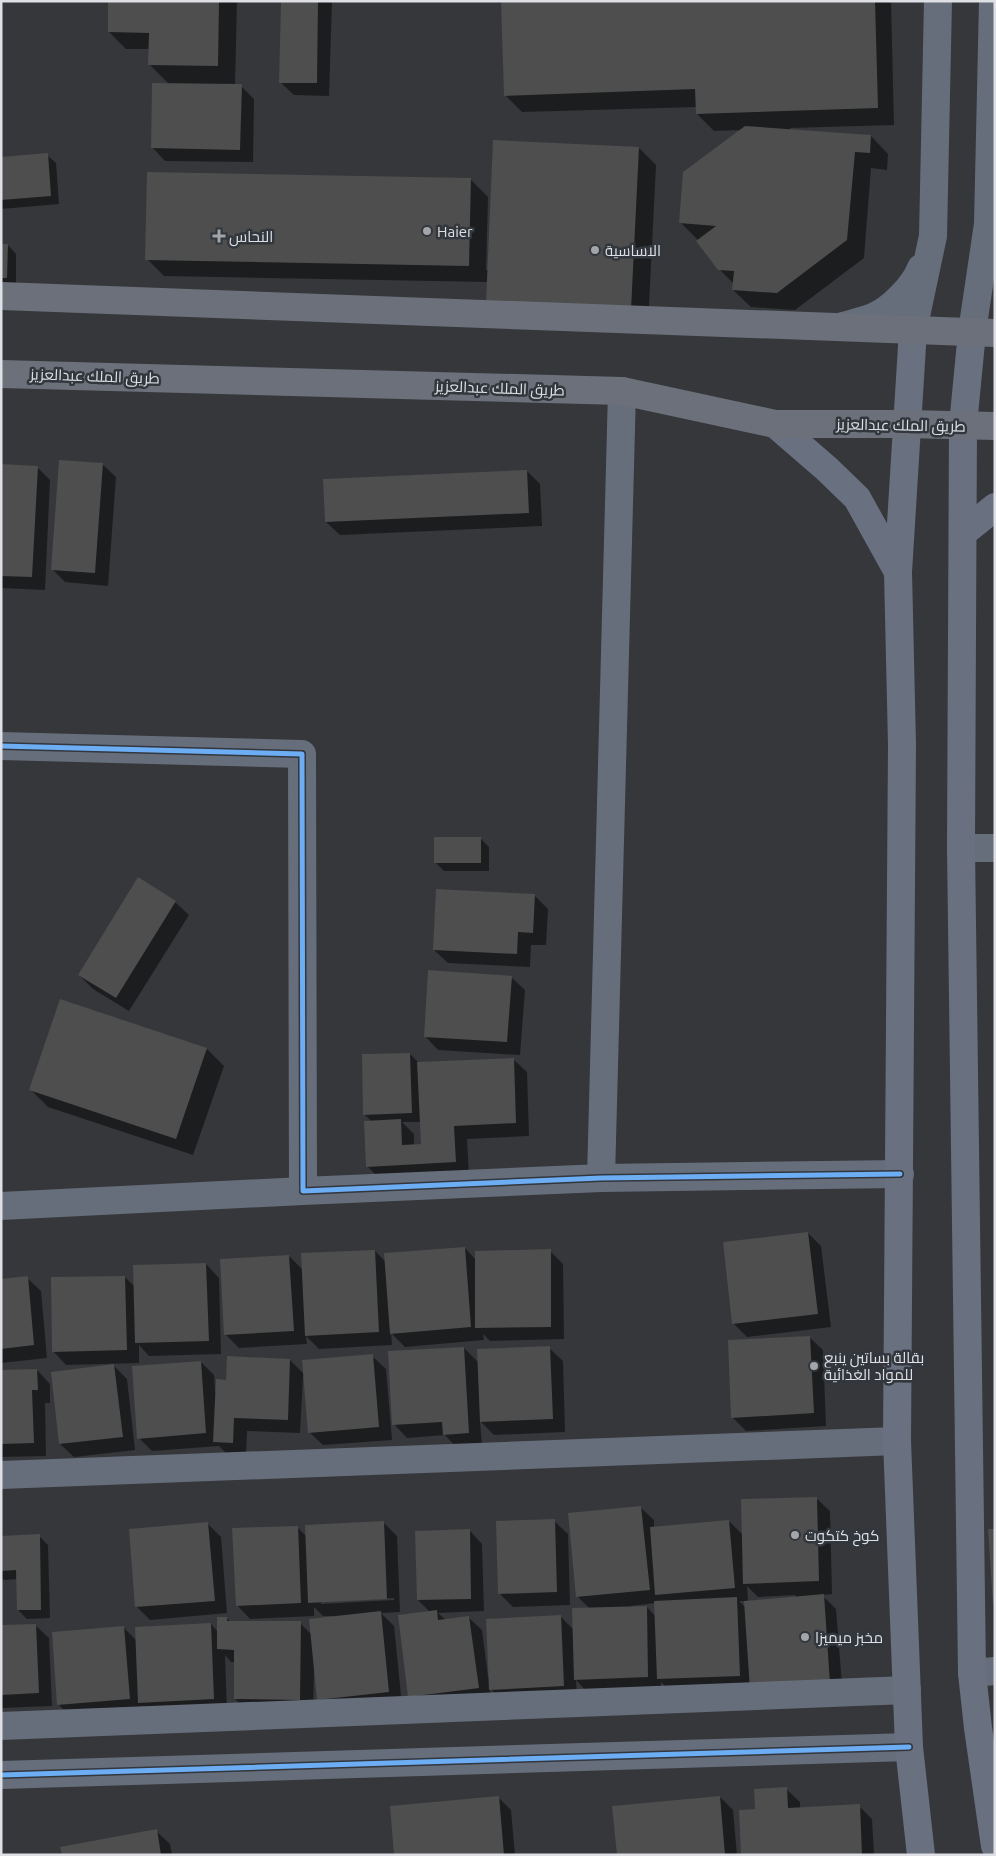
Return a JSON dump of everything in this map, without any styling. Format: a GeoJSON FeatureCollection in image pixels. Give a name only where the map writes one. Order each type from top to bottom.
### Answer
{"type":"FeatureCollection","features":[{"type":"Feature","properties":{"kind":"highway"},"geometry":{"type":"LineString","coordinates":[[1,296],[983,333]]}},
{"type":"Feature","properties":{"kind":"highway","name":"طريق الملك عبدالعزيز"},"geometry":{"type":"LineString","coordinates":[[1,374],[622,392],[775,424],[995,426]]}},
{"type":"Feature","properties":{"kind":"main road"},"geometry":{"type":"LineString","coordinates":[[913,330],[898,572],[902,745],[897,1441],[906,1690],[921,1855]]}},
{"type":"Feature","properties":{"kind":"main road"},"geometry":{"type":"LineString","coordinates":[[983,333],[964,425],[961,848],[984,1672],[995,1846]]}},
{"type":"Feature","properties":{"kind":"main road"},"geometry":{"type":"LineString","coordinates":[[775,424],[857,498],[898,572]]}},
{"type":"Feature","properties":{"kind":"main road"},"geometry":{"type":"LineString","coordinates":[[964,533],[995,507]]}},
{"type":"Feature","properties":{"kind":"street"},"geometry":{"type":"LineString","coordinates":[[913,330],[933,236],[938,1]]}},
{"type":"Feature","properties":{"kind":"street"},"geometry":{"type":"LineString","coordinates":[[983,333],[991,233],[993,1]]}},
{"type":"Feature","properties":{"kind":"street"},"geometry":{"type":"LineString","coordinates":[[838,328],[875,317],[902,296],[918,275],[933,236]]}},
{"type":"Feature","properties":{"kind":"street"},"geometry":{"type":"LineString","coordinates":[[601,1178],[622,392]]}},
{"type":"Feature","properties":{"kind":"street"},"geometry":{"type":"LineString","coordinates":[[1,746],[302,754],[303,1191]]}},
{"type":"Feature","properties":{"kind":"street"},"geometry":{"type":"LineString","coordinates":[[961,848],[995,848]]}},
{"type":"Feature","properties":{"kind":"street"},"geometry":{"type":"LineString","coordinates":[[1,1206],[601,1178],[900,1174]]}},
{"type":"Feature","properties":{"kind":"street"},"geometry":{"type":"LineString","coordinates":[[1,1475],[897,1441]]}},
{"type":"Feature","properties":{"kind":"street"},"geometry":{"type":"LineString","coordinates":[[1,1726],[906,1690]]}},
{"type":"Feature","properties":{"kind":"street"},"geometry":{"type":"LineString","coordinates":[[1,1775],[910,1747]]}},
{"type":"Feature","properties":{"kind":"building"},"geometry":{"type":"Polygon","coordinates":[[[108,1],[219,1],[218,66],[148,65],[149,33],[108,32],[108,1]]]}},
{"type":"Feature","properties":{"kind":"building"},"geometry":{"type":"Polygon","coordinates":[[[281,1],[318,1],[317,83],[279,83],[281,1]]]}},
{"type":"Feature","properties":{"kind":"building"},"geometry":{"type":"Polygon","coordinates":[[[501,1],[875,1],[878,108],[696,114],[695,89],[504,96],[501,1]]]}},
{"type":"Feature","properties":{"kind":"building"},"geometry":{"type":"Polygon","coordinates":[[[152,83],[242,84],[240,150],[151,148],[152,83]]]}},
{"type":"Feature","properties":{"kind":"building"},"geometry":{"type":"Polygon","coordinates":[[[745,126],[871,135],[870,153],[855,152],[847,240],[777,293],[732,290],[734,271],[718,270],[696,241],[716,226],[679,223],[683,172],[745,126]]]}},
{"type":"Feature","properties":{"kind":"building"},"geometry":{"type":"Polygon","coordinates":[[[493,140],[639,147],[631,310],[486,303],[493,140]]]}},
{"type":"Feature","properties":{"kind":"building"},"geometry":{"type":"Polygon","coordinates":[[[48,153],[51,196],[1,200],[1,157],[48,153]]]}},
{"type":"Feature","properties":{"kind":"building"},"geometry":{"type":"Polygon","coordinates":[[[147,172],[471,178],[469,266],[145,260],[147,172]]]}},
{"type":"Feature","properties":{"kind":"building"},"geometry":{"type":"Polygon","coordinates":[[[1,244],[8,244],[7,278],[1,278],[1,244]]]}},
{"type":"Feature","properties":{"kind":"building"},"geometry":{"type":"Polygon","coordinates":[[[59,460],[103,463],[95,573],[51,570],[59,460]]]}},
{"type":"Feature","properties":{"kind":"building"},"geometry":{"type":"Polygon","coordinates":[[[1,464],[38,466],[32,577],[1,576],[1,464]]]}},
{"type":"Feature","properties":{"kind":"building"},"geometry":{"type":"Polygon","coordinates":[[[527,470],[529,513],[325,522],[323,479],[527,470]]]}},
{"type":"Feature","properties":{"kind":"building"},"geometry":{"type":"Polygon","coordinates":[[[434,837],[481,837],[481,863],[434,863],[434,837]]]}},
{"type":"Feature","properties":{"kind":"building"},"geometry":{"type":"Polygon","coordinates":[[[138,877],[176,901],[116,998],[78,975],[138,877]]]}},
{"type":"Feature","properties":{"kind":"building"},"geometry":{"type":"Polygon","coordinates":[[[436,889],[535,894],[533,933],[518,932],[517,954],[433,950],[436,889]]]}},
{"type":"Feature","properties":{"kind":"building"},"geometry":{"type":"Polygon","coordinates":[[[428,970],[512,976],[507,1042],[424,1037],[428,970]]]}},
{"type":"Feature","properties":{"kind":"building"},"geometry":{"type":"Polygon","coordinates":[[[60,999],[207,1048],[176,1139],[29,1090],[60,999]]]}},
{"type":"Feature","properties":{"kind":"building"},"geometry":{"type":"Polygon","coordinates":[[[410,1053],[412,1113],[363,1115],[362,1054],[410,1053]]]}},
{"type":"Feature","properties":{"kind":"building"},"geometry":{"type":"Polygon","coordinates":[[[514,1058],[516,1123],[454,1126],[456,1162],[366,1167],[364,1121],[401,1119],[402,1145],[421,1144],[417,1062],[514,1058]]]}},
{"type":"Feature","properties":{"kind":"building"},"geometry":{"type":"Polygon","coordinates":[[[808,1232],[818,1314],[732,1324],[723,1242],[808,1232]]]}},
{"type":"Feature","properties":{"kind":"building"},"geometry":{"type":"Polygon","coordinates":[[[465,1247],[471,1327],[390,1334],[384,1253],[465,1247]]]}},
{"type":"Feature","properties":{"kind":"building"},"geometry":{"type":"Polygon","coordinates":[[[551,1249],[551,1327],[475,1328],[475,1251],[551,1249]]]}},
{"type":"Feature","properties":{"kind":"building"},"geometry":{"type":"Polygon","coordinates":[[[375,1250],[379,1332],[305,1336],[301,1253],[375,1250]]]}},
{"type":"Feature","properties":{"kind":"building"},"geometry":{"type":"Polygon","coordinates":[[[289,1255],[294,1331],[224,1335],[220,1259],[289,1255]]]}},
{"type":"Feature","properties":{"kind":"building"},"geometry":{"type":"Polygon","coordinates":[[[206,1263],[209,1341],[135,1343],[133,1265],[206,1263]]]}},
{"type":"Feature","properties":{"kind":"building"},"geometry":{"type":"Polygon","coordinates":[[[28,1276],[34,1345],[1,1349],[1,1279],[28,1276]]]}},
{"type":"Feature","properties":{"kind":"building"},"geometry":{"type":"Polygon","coordinates":[[[125,1276],[127,1350],[52,1352],[51,1277],[125,1276]]]}},
{"type":"Feature","properties":{"kind":"building"},"geometry":{"type":"Polygon","coordinates":[[[810,1336],[814,1413],[731,1418],[728,1340],[810,1336]]]}},
{"type":"Feature","properties":{"kind":"building"},"geometry":{"type":"Polygon","coordinates":[[[550,1346],[553,1419],[480,1422],[477,1349],[550,1346]]]}},
{"type":"Feature","properties":{"kind":"building"},"geometry":{"type":"Polygon","coordinates":[[[464,1347],[469,1433],[443,1435],[442,1422],[392,1425],[388,1351],[464,1347]]]}},
{"type":"Feature","properties":{"kind":"building"},"geometry":{"type":"Polygon","coordinates":[[[373,1354],[379,1427],[308,1433],[302,1360],[373,1354]]]}},
{"type":"Feature","properties":{"kind":"building"},"geometry":{"type":"Polygon","coordinates":[[[227,1356],[290,1359],[288,1420],[234,1418],[233,1443],[213,1442],[216,1379],[226,1380],[227,1356]]]}},
{"type":"Feature","properties":{"kind":"building"},"geometry":{"type":"Polygon","coordinates":[[[201,1361],[206,1433],[137,1439],[132,1366],[201,1361]]]}},
{"type":"Feature","properties":{"kind":"building"},"geometry":{"type":"Polygon","coordinates":[[[114,1364],[123,1437],[59,1444],[51,1372],[114,1364]]]}},
{"type":"Feature","properties":{"kind":"building"},"geometry":{"type":"Polygon","coordinates":[[[37,1369],[38,1390],[32,1390],[34,1443],[1,1444],[1,1370],[37,1369]]]}},
{"type":"Feature","properties":{"kind":"building"},"geometry":{"type":"Polygon","coordinates":[[[817,1497],[819,1581],[743,1584],[741,1499],[817,1497]]]}},
{"type":"Feature","properties":{"kind":"building"},"geometry":{"type":"Polygon","coordinates":[[[641,1506],[650,1590],[576,1597],[568,1513],[641,1506]]]}},
{"type":"Feature","properties":{"kind":"building"},"geometry":{"type":"Polygon","coordinates":[[[555,1519],[557,1592],[498,1594],[496,1521],[555,1519]]]}},
{"type":"Feature","properties":{"kind":"building"},"geometry":{"type":"Polygon","coordinates":[[[729,1520],[735,1588],[655,1595],[650,1527],[729,1520]]]}},
{"type":"Feature","properties":{"kind":"building"},"geometry":{"type":"Polygon","coordinates":[[[384,1521],[387,1599],[308,1603],[305,1525],[384,1521]]]}},
{"type":"Feature","properties":{"kind":"building"},"geometry":{"type":"Polygon","coordinates":[[[208,1522],[215,1601],[135,1607],[129,1529],[208,1522]]]}},
{"type":"Feature","properties":{"kind":"building"},"geometry":{"type":"Polygon","coordinates":[[[298,1526],[301,1603],[236,1606],[232,1528],[298,1526]]]}},
{"type":"Feature","properties":{"kind":"building"},"geometry":{"type":"Polygon","coordinates":[[[470,1529],[471,1599],[417,1600],[415,1531],[470,1529]]]}},
{"type":"Feature","properties":{"kind":"building"},"geometry":{"type":"Polygon","coordinates":[[[988,1529],[995,1529],[995,1604],[993,1604],[988,1529]]]}},
{"type":"Feature","properties":{"kind":"building"},"geometry":{"type":"Polygon","coordinates":[[[40,1534],[41,1610],[17,1610],[16,1570],[1,1571],[1,1536],[40,1534]]]}},
{"type":"Feature","properties":{"kind":"building"},"geometry":{"type":"Polygon","coordinates":[[[824,1594],[830,1684],[750,1690],[744,1601],[824,1594]]]}},
{"type":"Feature","properties":{"kind":"building"},"geometry":{"type":"Polygon","coordinates":[[[737,1597],[740,1676],[657,1679],[654,1601],[737,1597]]]}},
{"type":"Feature","properties":{"kind":"building"},"geometry":{"type":"Polygon","coordinates":[[[647,1606],[648,1677],[574,1680],[572,1608],[647,1606]]]}},
{"type":"Feature","properties":{"kind":"building"},"geometry":{"type":"Polygon","coordinates":[[[437,1610],[438,1620],[469,1616],[479,1688],[408,1697],[398,1615],[437,1610]]]}},
{"type":"Feature","properties":{"kind":"building"},"geometry":{"type":"Polygon","coordinates":[[[381,1611],[389,1692],[317,1700],[309,1619],[381,1611]]]}},
{"type":"Feature","properties":{"kind":"building"},"geometry":{"type":"Polygon","coordinates":[[[561,1615],[564,1686],[489,1690],[486,1619],[561,1615]]]}},
{"type":"Feature","properties":{"kind":"building"},"geometry":{"type":"Polygon","coordinates":[[[217,1617],[227,1617],[227,1621],[301,1621],[300,1700],[234,1699],[234,1650],[217,1649],[217,1617]]]}},
{"type":"Feature","properties":{"kind":"building"},"geometry":{"type":"Polygon","coordinates":[[[211,1623],[214,1699],[138,1703],[135,1627],[211,1623]]]}},
{"type":"Feature","properties":{"kind":"building"},"geometry":{"type":"Polygon","coordinates":[[[36,1624],[39,1693],[1,1695],[1,1625],[36,1624]]]}},
{"type":"Feature","properties":{"kind":"building"},"geometry":{"type":"Polygon","coordinates":[[[124,1626],[130,1699],[57,1705],[52,1632],[124,1626]]]}},
{"type":"Feature","properties":{"kind":"building"},"geometry":{"type":"Polygon","coordinates":[[[787,1787],[788,1808],[860,1804],[862,1855],[741,1855],[739,1810],[755,1809],[754,1789],[787,1787]]]}},
{"type":"Feature","properties":{"kind":"building"},"geometry":{"type":"Polygon","coordinates":[[[499,1796],[504,1855],[394,1855],[390,1806],[499,1796]]]}},
{"type":"Feature","properties":{"kind":"building"},"geometry":{"type":"Polygon","coordinates":[[[720,1796],[725,1855],[617,1855],[612,1806],[720,1796]]]}},
{"type":"Feature","properties":{"kind":"building"},"geometry":{"type":"Polygon","coordinates":[[[157,1829],[161,1855],[62,1855],[60,1847],[157,1829]]]}},
{"type":"Feature","properties":{"kind":"cycle path"},"geometry":{"type":"LineString","coordinates":[[1,746],[302,754],[303,1191],[601,1178],[900,1174]]}},
{"type":"Feature","properties":{"kind":"cycle path"},"geometry":{"type":"LineString","coordinates":[[1,1775],[909,1747]]}},
{"type":"Feature","properties":{"kind":"place","name":"Haier"},"geometry":{"type":"Point","coordinates":[427,231]}},
{"type":"Feature","properties":{"kind":"place","name":"النحاس"},"geometry":{"type":"Point","coordinates":[219,236]}},
{"type":"Feature","properties":{"kind":"place","name":"الاساسية"},"geometry":{"type":"Point","coordinates":[595,250]}},
{"type":"Feature","properties":{"kind":"place","name":"بقالة بساتين ينبع للمواد الغذائية"},"geometry":{"type":"Point","coordinates":[814,1366]}},
{"type":"Feature","properties":{"kind":"place","name":"كوخ كتكوت"},"geometry":{"type":"Point","coordinates":[795,1535]}},
{"type":"Feature","properties":{"kind":"place","name":"مخبز ميميزا"},"geometry":{"type":"Point","coordinates":[805,1637]}}]}
